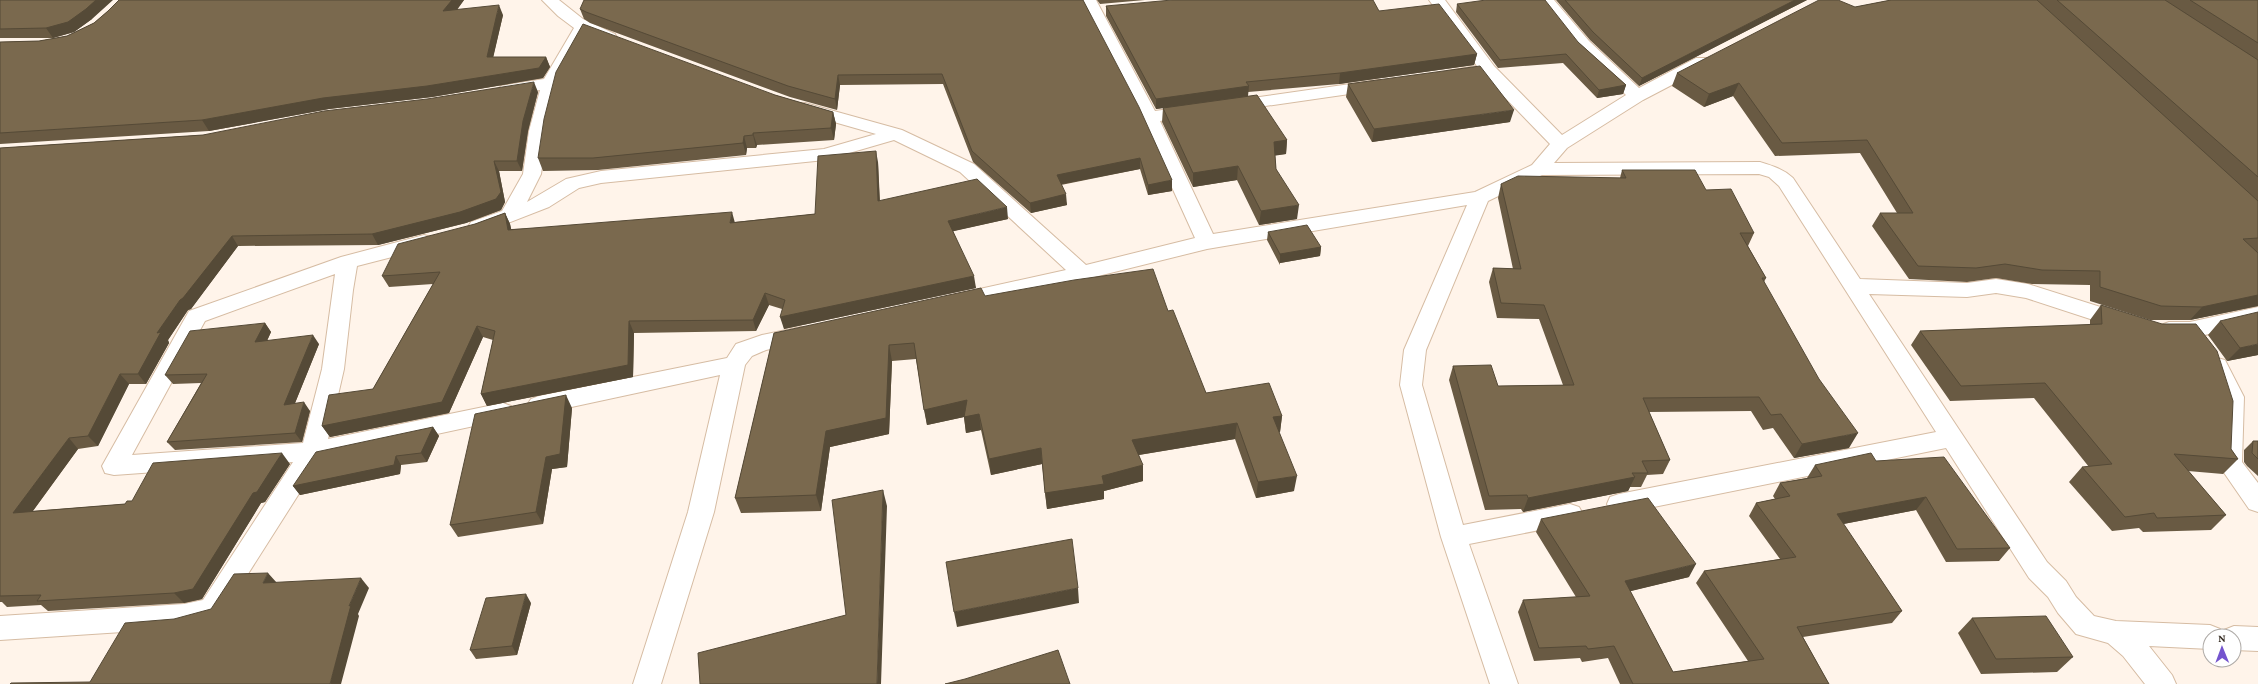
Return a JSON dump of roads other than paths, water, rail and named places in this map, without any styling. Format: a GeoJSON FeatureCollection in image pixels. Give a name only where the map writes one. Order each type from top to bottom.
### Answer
{"type":"FeatureCollection","features":[{"type":"Feature","properties":{"kind":"street"},"geometry":{"type":"LineString","coordinates":[[550,0],[568,18],[583,27],[623,43]]}},
{"type":"Feature","properties":{"kind":"street"},"geometry":{"type":"LineString","coordinates":[[1437,0],[1488,70],[1560,144]]}},
{"type":"Feature","properties":{"kind":"street"},"geometry":{"type":"LineString","coordinates":[[1546,0],[1583,45],[1637,96]]}},
{"type":"Feature","properties":{"kind":"street"},"geometry":{"type":"LineString","coordinates":[[1097,7],[1207,242]]}},
{"type":"Feature","properties":{"kind":"street"},"geometry":{"type":"LineString","coordinates":[[510,215],[532,174],[538,132],[550,83],[570,46],[583,27]]}},
{"type":"Feature","properties":{"kind":"street"},"geometry":{"type":"LineString","coordinates":[[934,306],[1082,273],[1207,242],[1480,197],[1539,169],[1560,144],[1637,96],[1721,52]]}},
{"type":"Feature","properties":{"kind":"street"},"geometry":{"type":"LineString","coordinates":[[1433,78],[1488,70]]}},
{"type":"Feature","properties":{"kind":"street"},"geometry":{"type":"LineString","coordinates":[[487,94],[550,83]]}},
{"type":"Feature","properties":{"kind":"street"},"geometry":{"type":"LineString","coordinates":[[1149,118],[1394,83]]}},
{"type":"Feature","properties":{"kind":"street"},"geometry":{"type":"LineString","coordinates":[[791,104],[896,134],[967,168],[1082,273]]}},
{"type":"Feature","properties":{"kind":"street"},"geometry":{"type":"LineString","coordinates":[[734,364],[675,378],[313,451],[114,466],[197,316],[348,262],[451,235],[510,215],[542,203],[573,183],[587,180],[825,154],[896,134]]}},
{"type":"Feature","properties":{"kind":"street"},"geometry":{"type":"LineString","coordinates":[[1539,169],[1760,168],[1776,173],[1786,182],[2038,570],[2057,589],[2067,605],[2086,626],[2116,633],[2202,637]]}},
{"type":"Feature","properties":{"kind":"street"},"geometry":{"type":"LineString","coordinates":[[1480,197],[1415,350],[1411,385],[1454,537],[1504,684]]}},
{"type":"Feature","properties":{"kind":"street"},"geometry":{"type":"LineString","coordinates":[[0,628],[184,616],[211,610],[313,451],[333,369],[342,290],[348,262]]}},
{"type":"Feature","properties":{"kind":"street"},"geometry":{"type":"LineString","coordinates":[[1854,286],[1967,290],[1996,286],[2028,291],[2147,328],[2190,330],[2258,314]]}},
{"type":"Feature","properties":{"kind":"street"},"geometry":{"type":"LineString","coordinates":[[647,684],[701,512],[734,364],[744,350],[762,343],[824,330]]}},
{"type":"Feature","properties":{"kind":"street"},"geometry":{"type":"LineString","coordinates":[[2190,330],[2214,361],[2233,397],[2230,464],[2258,502]]}},
{"type":"Feature","properties":{"kind":"street"},"geometry":{"type":"LineString","coordinates":[[1454,537],[1953,438]]}},
{"type":"Feature","properties":{"kind":"street"},"geometry":{"type":"LineString","coordinates":[[2116,633],[2133,647],[2162,684]]}},
{"type":"Feature","properties":{"kind":"street"},"geometry":{"type":"LineString","coordinates":[[2242,638],[2258,639]]}}]}
